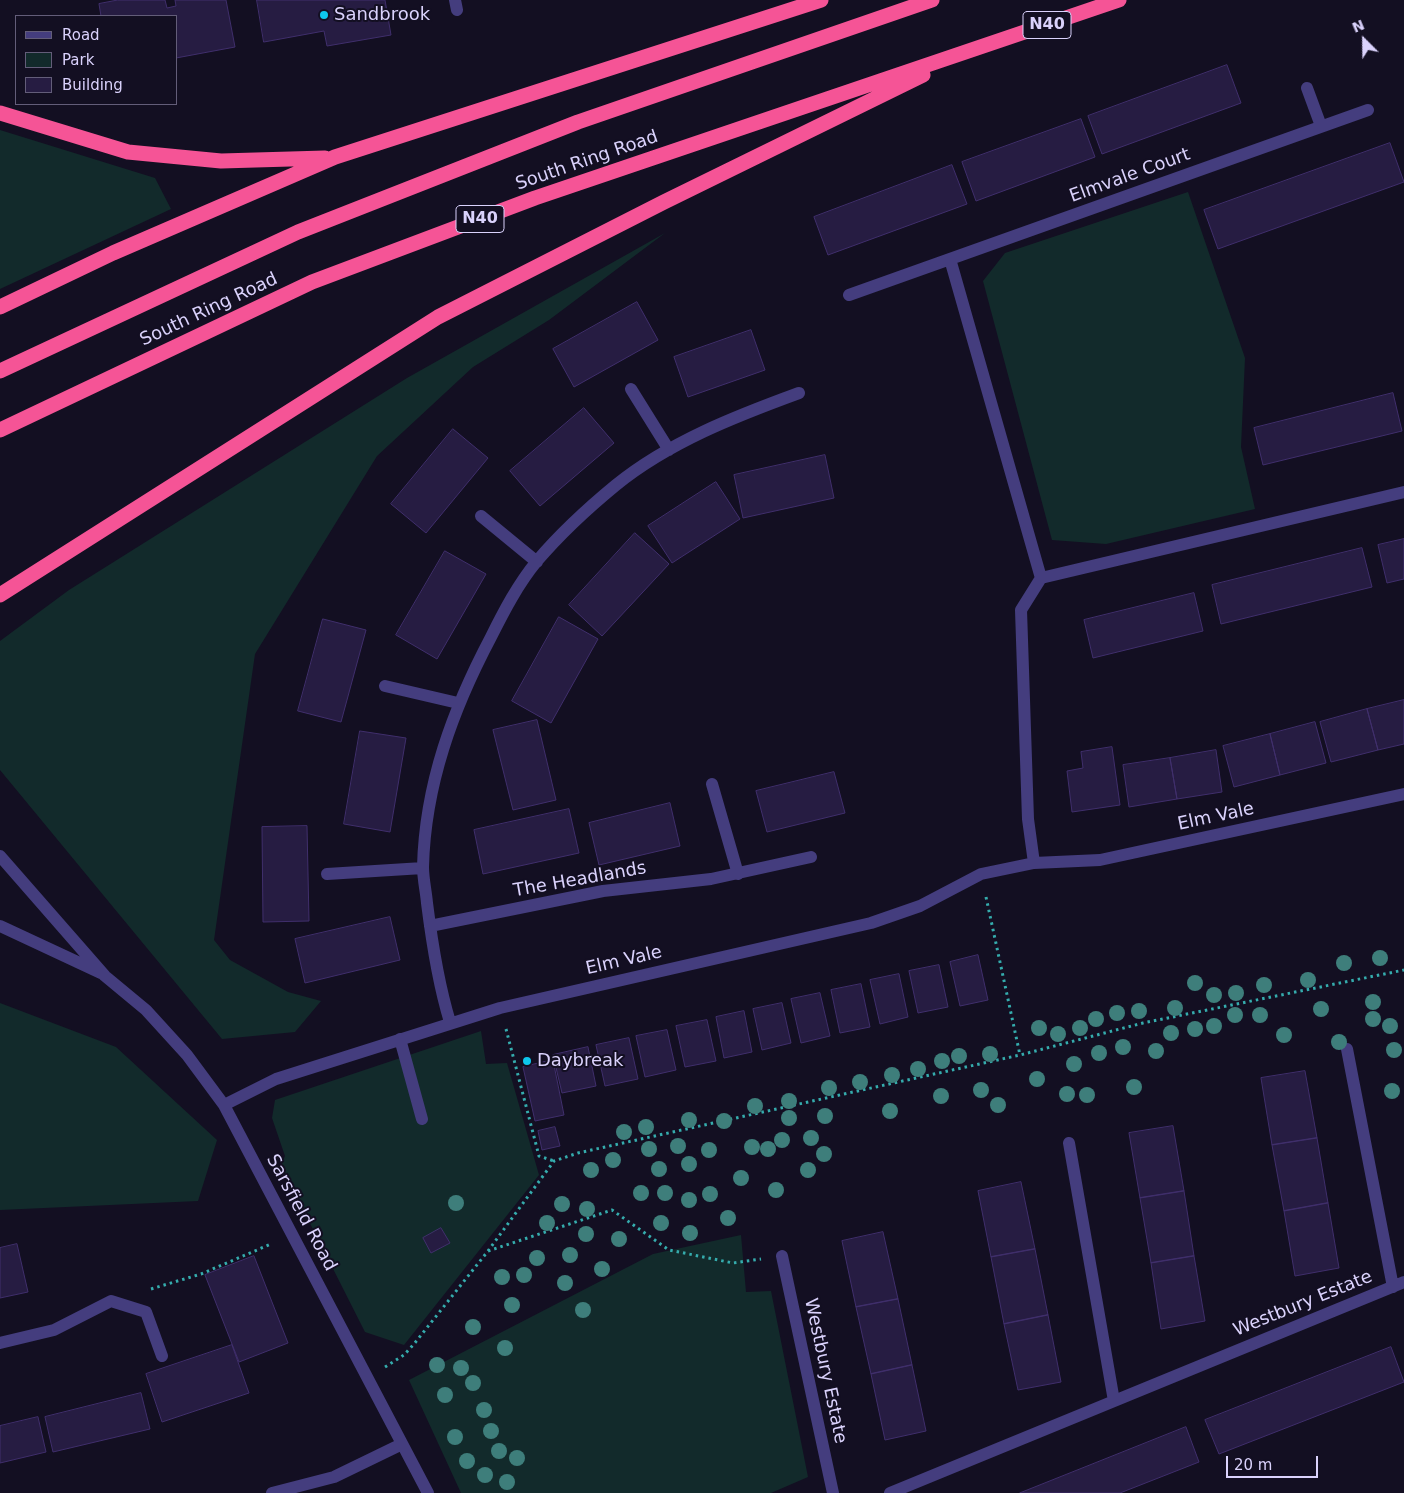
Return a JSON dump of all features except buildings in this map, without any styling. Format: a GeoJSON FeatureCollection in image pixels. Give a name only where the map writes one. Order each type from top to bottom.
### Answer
{"type":"FeatureCollection","features":[{"type":"Feature","properties":{"kind":"highway"},"geometry":{"type":"LineString","coordinates":[[0,307],[113,253],[335,158],[821,0]]}},
{"type":"Feature","properties":{"kind":"highway","name":"South Ring Road"},"geometry":{"type":"LineString","coordinates":[[0,371],[298,232],[578,122],[932,0]]}},
{"type":"Feature","properties":{"kind":"highway","name":"South Ring Road"},"geometry":{"type":"LineString","coordinates":[[0,430],[312,282],[535,198],[1119,0]]}},
{"type":"Feature","properties":{"kind":"highway"},"geometry":{"type":"LineString","coordinates":[[0,595],[438,317],[664,202],[976,49]]}},
{"type":"Feature","properties":{"kind":"highway"},"geometry":{"type":"LineString","coordinates":[[0,113],[128,152],[221,161],[335,158]]}},
{"type":"Feature","properties":{"kind":"street"},"geometry":{"type":"LineString","coordinates":[[1307,88],[1321,126]]}},
{"type":"Feature","properties":{"kind":"street","name":"Elmvale Court"},"geometry":{"type":"LineString","coordinates":[[849,296],[1368,110]]}},
{"type":"Feature","properties":{"kind":"street"},"geometry":{"type":"LineString","coordinates":[[950,259],[1041,578]]}},
{"type":"Feature","properties":{"kind":"street"},"geometry":{"type":"LineString","coordinates":[[632,389],[669,450]]}},
{"type":"Feature","properties":{"kind":"street"},"geometry":{"type":"LineString","coordinates":[[450,1022],[440,990],[423,868],[428,821],[441,749],[458,703],[510,601],[537,562],[569,528],[616,484],[669,450],[736,417],[799,392]]}},
{"type":"Feature","properties":{"kind":"street"},"geometry":{"type":"LineString","coordinates":[[1034,863],[1028,819],[1021,610],[1041,578],[1404,492]]}},
{"type":"Feature","properties":{"kind":"street"},"geometry":{"type":"LineString","coordinates":[[480,516],[537,562]]}},
{"type":"Feature","properties":{"kind":"street"},"geometry":{"type":"LineString","coordinates":[[385,686],[458,703]]}},
{"type":"Feature","properties":{"kind":"street"},"geometry":{"type":"LineString","coordinates":[[712,784],[738,874]]}},
{"type":"Feature","properties":{"kind":"street","name":"Elm Vale"},"geometry":{"type":"LineString","coordinates":[[224,1106],[276,1079],[450,1022],[500,1008],[871,923],[920,906],[981,874],[1034,863],[1100,860],[1404,794]]}},
{"type":"Feature","properties":{"kind":"street","name":"Sarsfield Road"},"geometry":{"type":"LineString","coordinates":[[0,856],[105,976],[146,1010],[187,1055],[224,1106],[428,1493]]}},
{"type":"Feature","properties":{"kind":"street","name":"The Headlands"},"geometry":{"type":"LineString","coordinates":[[430,926],[602,891],[711,879],[811,857]]}},
{"type":"Feature","properties":{"kind":"street"},"geometry":{"type":"LineString","coordinates":[[327,874],[423,868]]}},
{"type":"Feature","properties":{"kind":"street","name":"Sarsfield Road"},"geometry":{"type":"LineString","coordinates":[[0,926],[105,976]]}},
{"type":"Feature","properties":{"kind":"street"},"geometry":{"type":"LineString","coordinates":[[0,935],[42,946]]}},
{"type":"Feature","properties":{"kind":"street"},"geometry":{"type":"LineString","coordinates":[[400,1039],[422,1119]]}},
{"type":"Feature","properties":{"kind":"street","name":"Westbury Estate"},"geometry":{"type":"LineString","coordinates":[[890,1493],[1399,1284],[1347,1049]]}},
{"type":"Feature","properties":{"kind":"street"},"geometry":{"type":"LineString","coordinates":[[1069,1143],[1114,1401]]}},
{"type":"Feature","properties":{"kind":"street","name":"Westbury Estate"},"geometry":{"type":"LineString","coordinates":[[782,1256],[833,1493]]}},
{"type":"Feature","properties":{"kind":"street"},"geometry":{"type":"LineString","coordinates":[[0,1343],[54,1330],[111,1301],[146,1312],[162,1356]]}},
{"type":"Feature","properties":{"kind":"street"},"geometry":{"type":"LineString","coordinates":[[272,1493],[334,1478],[402,1444]]}},
{"type":"Feature","properties":{"kind":"path"},"geometry":{"type":"LineString","coordinates":[[981,874],[1020,1055]]}},
{"type":"Feature","properties":{"kind":"path"},"geometry":{"type":"LineString","coordinates":[[500,1008],[539,1156],[554,1161],[578,1154],[1020,1055],[1143,1023],[1404,970]]}},
{"type":"Feature","properties":{"kind":"path"},"geometry":{"type":"LineString","coordinates":[[368,1377],[404,1355],[488,1251],[554,1161]]}},
{"type":"Feature","properties":{"kind":"path"},"geometry":{"type":"LineString","coordinates":[[488,1251],[612,1210],[669,1250],[733,1263],[782,1256]]}},
{"type":"Feature","properties":{"kind":"path"},"geometry":{"type":"LineString","coordinates":[[111,1301],[201,1274],[293,1235]]}},
{"type":"Feature","properties":{"kind":"green space"},"geometry":{"type":"Polygon","coordinates":[[[0,130],[155,178],[171,209],[0,289],[0,130]]]}},
{"type":"Feature","properties":{"kind":"green space"},"geometry":{"type":"Polygon","coordinates":[[[1188,192],[1245,358],[1241,447],[1255,509],[1106,544],[1052,540],[983,281],[1005,253],[1188,192]]]}},
{"type":"Feature","properties":{"kind":"green space"},"geometry":{"type":"Polygon","coordinates":[[[665,233],[549,320],[473,367],[377,456],[255,654],[214,940],[230,960],[288,992],[321,1001],[295,1032],[222,1039],[0,770],[0,641],[69,590],[407,378],[665,233]]]}},
{"type":"Feature","properties":{"kind":"green space"},"geometry":{"type":"Polygon","coordinates":[[[0,1003],[116,1047],[217,1140],[198,1201],[0,1210],[0,1003]]]}},
{"type":"Feature","properties":{"kind":"green space"},"geometry":{"type":"Polygon","coordinates":[[[481,1031],[486,1064],[507,1063],[539,1175],[404,1345],[365,1332],[281,1166],[285,1156],[272,1118],[275,1100],[481,1031]]]}},
{"type":"Feature","properties":{"kind":"green space"},"geometry":{"type":"Polygon","coordinates":[[[741,1235],[746,1292],[771,1291],[808,1477],[771,1493],[461,1493],[409,1380],[653,1254],[741,1235]]]}},
{"type":"Feature","properties":{"kind":"place","name":"Sandbrook"},"geometry":{"type":"Point","coordinates":[324,15]}},
{"type":"Feature","properties":{"kind":"place","name":"Daybreak"},"geometry":{"type":"Point","coordinates":[527,1061]}}]}
